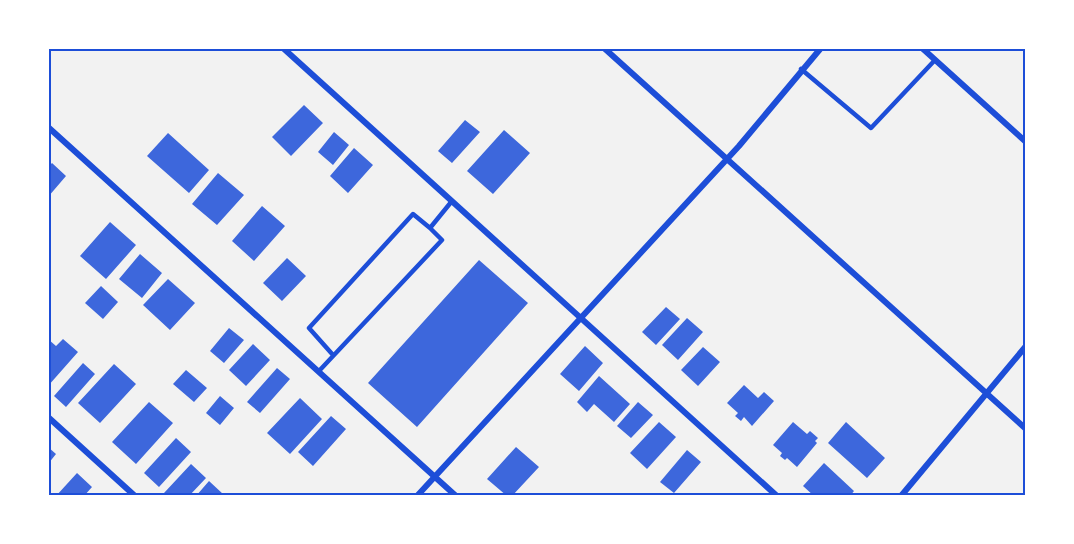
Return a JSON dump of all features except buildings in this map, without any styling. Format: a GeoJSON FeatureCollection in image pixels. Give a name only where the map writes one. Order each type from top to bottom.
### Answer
{"type":"FeatureCollection","features":[{"type":"Feature","properties":{"kind":"street"},"geometry":{"type":"LineString","coordinates":[[284,48],[777,496]]}},
{"type":"Feature","properties":{"kind":"street"},"geometry":{"type":"LineString","coordinates":[[604,48],[1026,429]]}},
{"type":"Feature","properties":{"kind":"street"},"geometry":{"type":"LineString","coordinates":[[417,496],[583,319],[727,160],[820,48]]}},
{"type":"Feature","properties":{"kind":"street"},"geometry":{"type":"LineString","coordinates":[[922,48],[1026,142]]}},
{"type":"Feature","properties":{"kind":"street"},"geometry":{"type":"LineString","coordinates":[[48,127],[456,496]]}},
{"type":"Feature","properties":{"kind":"street"},"geometry":{"type":"LineString","coordinates":[[901,496],[1026,346]]}},
{"type":"Feature","properties":{"kind":"street"},"geometry":{"type":"LineString","coordinates":[[48,417],[135,496]]}},
{"type":"Feature","properties":{"kind":"lane"},"geometry":{"type":"LineString","coordinates":[[801,69],[871,128],[935,60]]}},
{"type":"Feature","properties":{"kind":"lane"},"geometry":{"type":"LineString","coordinates":[[430,228],[452,201]]}},
{"type":"Feature","properties":{"kind":"lane"},"geometry":{"type":"LineString","coordinates":[[318,370],[441,240],[413,214],[309,328],[333,354]]}}]}
